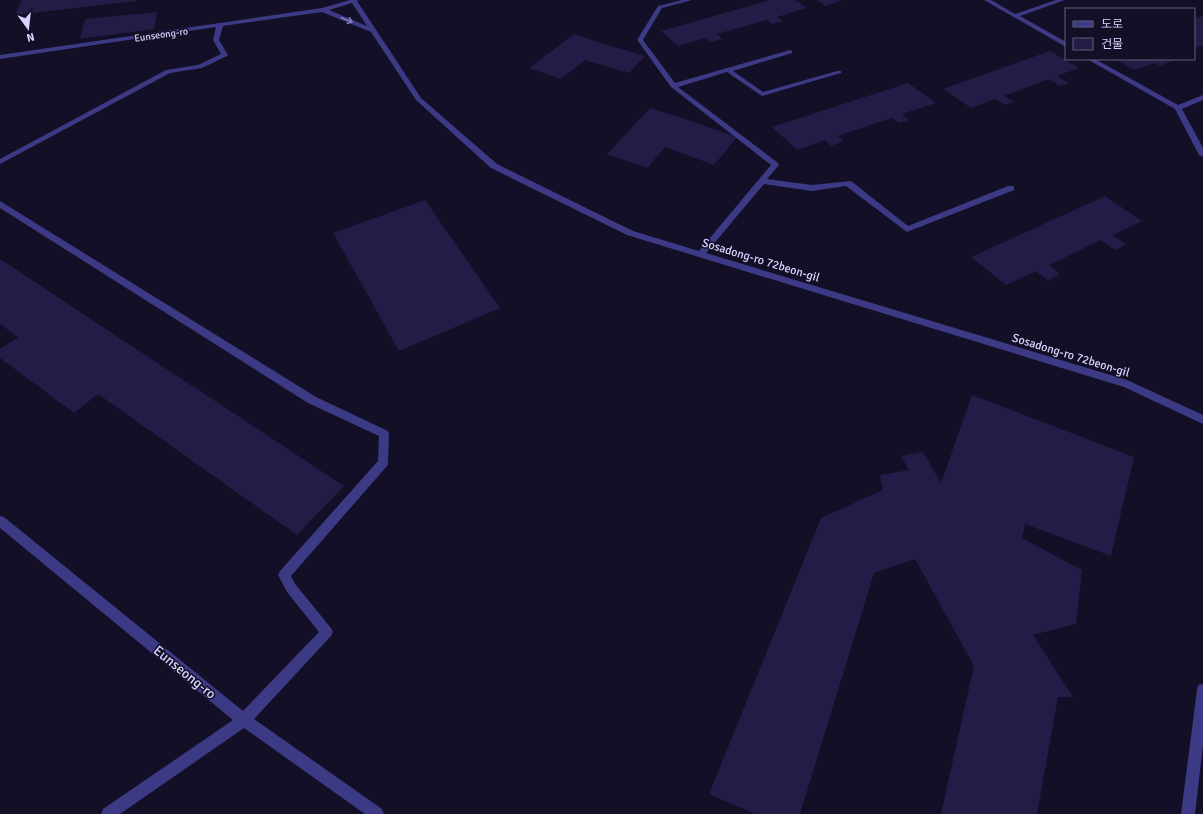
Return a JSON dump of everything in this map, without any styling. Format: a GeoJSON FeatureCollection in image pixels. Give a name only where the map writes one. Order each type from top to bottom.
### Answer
{"type":"FeatureCollection","features":[{"type":"Feature","properties":{"kind":"street","name":"Sosadong-ro 72beon-gil"},"geometry":{"type":"LineString","coordinates":[[323,10],[355,0],[372,30],[418,99],[494,166],[630,233],[1127,384],[1203,420]]}},
{"type":"Feature","properties":{"kind":"street"},"geometry":{"type":"LineString","coordinates":[[689,0],[660,7],[640,40],[672,86],[775,165],[700,255]]}},
{"type":"Feature","properties":{"kind":"street"},"geometry":{"type":"LineString","coordinates":[[987,0],[1065,44]]}},
{"type":"Feature","properties":{"kind":"street"},"geometry":{"type":"LineString","coordinates":[[1014,16],[1062,0]]}},
{"type":"Feature","properties":{"kind":"street"},"geometry":{"type":"LineString","coordinates":[[323,10],[372,30]]}},
{"type":"Feature","properties":{"kind":"street","name":"Eunseong-ro"},"geometry":{"type":"LineString","coordinates":[[0,57],[323,10]]}},
{"type":"Feature","properties":{"kind":"street"},"geometry":{"type":"LineString","coordinates":[[0,162],[168,71],[200,67],[225,55],[216,40],[220,27],[218,26]]}},
{"type":"Feature","properties":{"kind":"street"},"geometry":{"type":"LineString","coordinates":[[672,86],[790,52]]}},
{"type":"Feature","properties":{"kind":"street"},"geometry":{"type":"LineString","coordinates":[[1092,60],[1178,108],[1203,155]]}},
{"type":"Feature","properties":{"kind":"street"},"geometry":{"type":"LineString","coordinates":[[728,70],[762,94],[839,72]]}},
{"type":"Feature","properties":{"kind":"street"},"geometry":{"type":"LineString","coordinates":[[1178,108],[1203,97]]}},
{"type":"Feature","properties":{"kind":"street"},"geometry":{"type":"LineString","coordinates":[[762,181],[812,188],[848,183],[907,229],[1011,188]]}},
{"type":"Feature","properties":{"kind":"street"},"geometry":{"type":"LineString","coordinates":[[0,204],[312,400],[384,434],[383,463],[284,574],[291,588],[328,632],[244,720],[108,814]]}},
{"type":"Feature","properties":{"kind":"street","name":"Eunseong-ro"},"geometry":{"type":"LineString","coordinates":[[0,521],[244,720],[377,814]]}},
{"type":"Feature","properties":{"kind":"street"},"geometry":{"type":"LineString","coordinates":[[1188,814],[1203,690]]}},
{"type":"Feature","properties":{"kind":"building"},"geometry":{"type":"Polygon","coordinates":[[[22,0],[136,0],[136,1],[15,15],[22,0]]]}},
{"type":"Feature","properties":{"kind":"building"},"geometry":{"type":"Polygon","coordinates":[[[770,0],[795,0],[807,8],[777,17],[783,21],[772,24],[767,20],[717,34],[723,39],[711,42],[705,38],[678,46],[661,31],[770,0]]]}},
{"type":"Feature","properties":{"kind":"building"},"geometry":{"type":"Polygon","coordinates":[[[817,0],[843,0],[825,6],[817,0]]]}},
{"type":"Feature","properties":{"kind":"building"},"geometry":{"type":"Polygon","coordinates":[[[157,12],[154,29],[80,39],[85,19],[157,12]]]}},
{"type":"Feature","properties":{"kind":"building"},"geometry":{"type":"Polygon","coordinates":[[[1203,16],[1203,45],[1195,49],[1195,19],[1203,16]]]}},
{"type":"Feature","properties":{"kind":"building"},"geometry":{"type":"Polygon","coordinates":[[[574,34],[645,56],[629,73],[585,60],[561,79],[529,68],[574,34]]]}},
{"type":"Feature","properties":{"kind":"building"},"geometry":{"type":"Polygon","coordinates":[[[1050,51],[1079,68],[1057,76],[1069,83],[1060,86],[1049,79],[1004,96],[1014,102],[1005,105],[995,99],[971,108],[943,89],[1050,51]]]}},
{"type":"Feature","properties":{"kind":"building"},"geometry":{"type":"Polygon","coordinates":[[[1117,60],[1172,61],[1160,66],[1155,63],[1134,70],[1117,60]]]}},
{"type":"Feature","properties":{"kind":"building"},"geometry":{"type":"Polygon","coordinates":[[[908,83],[936,103],[902,114],[909,120],[899,123],[892,118],[838,136],[844,141],[831,146],[825,140],[797,150],[772,127],[908,83]]]}},
{"type":"Feature","properties":{"kind":"building"},"geometry":{"type":"Polygon","coordinates":[[[650,108],[737,137],[714,165],[665,147],[647,168],[607,154],[650,108]]]}},
{"type":"Feature","properties":{"kind":"building"},"geometry":{"type":"Polygon","coordinates":[[[1105,196],[1142,221],[1113,235],[1126,244],[1115,250],[1101,240],[1049,265],[1060,274],[1048,281],[1036,271],[1006,285],[971,257],[1105,196]]]}},
{"type":"Feature","properties":{"kind":"building"},"geometry":{"type":"Polygon","coordinates":[[[425,200],[500,308],[399,351],[333,233],[425,200]]]}},
{"type":"Feature","properties":{"kind":"building"},"geometry":{"type":"Polygon","coordinates":[[[0,259],[344,486],[297,535],[98,394],[74,413],[0,358],[0,349],[18,337],[0,324],[0,259]]]}},
{"type":"Feature","properties":{"kind":"building"},"geometry":{"type":"Polygon","coordinates":[[[972,395],[1134,457],[1111,556],[1025,524],[1022,538],[1082,570],[1076,624],[1033,635],[1073,697],[1058,697],[1037,814],[941,814],[974,666],[915,559],[874,573],[800,814],[755,814],[709,794],[821,518],[883,490],[880,475],[909,470],[901,456],[923,452],[941,483],[972,395]]]}}]}
